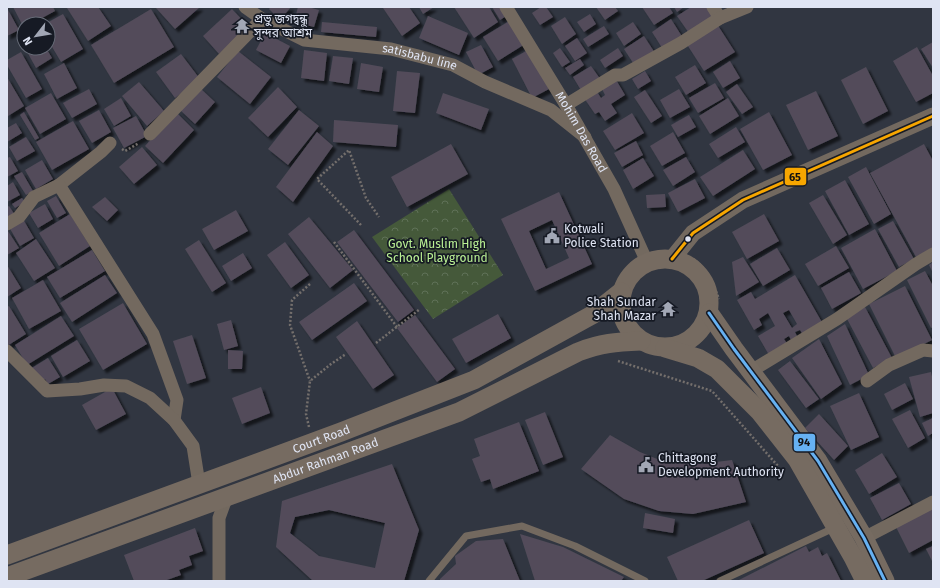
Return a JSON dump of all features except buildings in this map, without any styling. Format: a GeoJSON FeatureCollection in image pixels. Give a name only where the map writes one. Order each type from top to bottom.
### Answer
{"type":"FeatureCollection","features":[{"type":"Feature","properties":{"kind":"main road"},"geometry":{"type":"LineString","coordinates":[[865,581],[854,557],[797,459],[760,412],[717,369],[698,358],[666,348],[653,346],[641,341],[627,328],[621,311],[620,286],[627,280],[635,269],[646,260],[681,258],[697,273],[705,285],[709,299],[734,349],[818,461],[864,538],[885,581]]}},
{"type":"Feature","properties":{"kind":"main road","name":"Court Road"},"geometry":{"type":"LineString","coordinates":[[7,555],[341,432],[474,380],[592,315],[620,286]]}},
{"type":"Feature","properties":{"kind":"main road"},"geometry":{"type":"LineString","coordinates":[[666,348],[688,342],[698,334],[715,309]]}},
{"type":"Feature","properties":{"kind":"main road","name":"Abdur Rahman Road"},"geometry":{"type":"LineString","coordinates":[[7,577],[459,412],[578,352],[595,346],[616,342],[641,341]]}},
{"type":"Feature","properties":{"kind":"street","name":"satisbabu line"},"geometry":{"type":"LineString","coordinates":[[245,7],[262,19],[304,40],[391,49],[452,65],[485,82],[551,110],[585,137]]}},
{"type":"Feature","properties":{"kind":"street","name":"Mohim Das Road"},"geometry":{"type":"LineString","coordinates":[[506,7],[585,137],[614,189],[646,260]]}},
{"type":"Feature","properties":{"kind":"street"},"geometry":{"type":"LineString","coordinates":[[713,7],[720,18]]}},
{"type":"Feature","properties":{"kind":"street"},"geometry":{"type":"LineString","coordinates":[[566,105],[615,75],[624,75],[681,43],[720,18],[747,7]]}},
{"type":"Feature","properties":{"kind":"street"},"geometry":{"type":"LineString","coordinates":[[150,134],[262,19]]}},
{"type":"Feature","properties":{"kind":"street"},"geometry":{"type":"LineString","coordinates":[[681,258],[693,233],[743,200],[933,116]]}},
{"type":"Feature","properties":{"kind":"street"},"geometry":{"type":"LineString","coordinates":[[7,224],[19,217],[34,198],[59,185],[101,152],[110,143]]}},
{"type":"Feature","properties":{"kind":"street"},"geometry":{"type":"LineString","coordinates":[[59,185],[153,334],[177,400],[174,420]]}},
{"type":"Feature","properties":{"kind":"street"},"geometry":{"type":"LineString","coordinates":[[751,371],[837,318],[933,254]]}},
{"type":"Feature","properties":{"kind":"street"},"geometry":{"type":"LineString","coordinates":[[867,381],[889,365],[922,350],[933,351]]}},
{"type":"Feature","properties":{"kind":"street"},"geometry":{"type":"LineString","coordinates":[[7,351],[47,391],[80,389],[104,385],[126,386],[150,398],[174,420],[193,446],[199,484]]}},
{"type":"Feature","properties":{"kind":"street"},"geometry":{"type":"LineString","coordinates":[[219,581],[219,518],[227,496]]}},
{"type":"Feature","properties":{"kind":"street"},"geometry":{"type":"LineString","coordinates":[[864,538],[933,502]]}},
{"type":"Feature","properties":{"kind":"lane"},"geometry":{"type":"LineString","coordinates":[[429,581],[466,536],[522,526],[575,546],[645,581]]}},
{"type":"Feature","properties":{"kind":"lane"},"geometry":{"type":"LineString","coordinates":[[720,581],[836,527]]}},
{"type":"Feature","properties":{"kind":"path"},"geometry":{"type":"LineString","coordinates":[[110,143],[125,150],[142,142],[150,134]]}},
{"type":"Feature","properties":{"kind":"path"},"geometry":{"type":"LineString","coordinates":[[361,225],[317,179],[349,150],[366,198],[379,217]]}},
{"type":"Feature","properties":{"kind":"path"},"geometry":{"type":"LineString","coordinates":[[334,242],[397,327]]}},
{"type":"Feature","properties":{"kind":"path"},"geometry":{"type":"LineString","coordinates":[[681,258],[699,263],[714,287],[715,309]]}},
{"type":"Feature","properties":{"kind":"path"},"geometry":{"type":"LineString","coordinates":[[620,286],[637,259],[646,260]]}},
{"type":"Feature","properties":{"kind":"path"},"geometry":{"type":"LineString","coordinates":[[309,428],[306,414],[310,381],[290,325],[292,300],[310,284]]}},
{"type":"Feature","properties":{"kind":"path"},"geometry":{"type":"LineString","coordinates":[[376,343],[420,309]]}},
{"type":"Feature","properties":{"kind":"path"},"geometry":{"type":"LineString","coordinates":[[310,381],[346,354]]}},
{"type":"Feature","properties":{"kind":"path"},"geometry":{"type":"LineString","coordinates":[[611,358],[712,391],[779,467]]}},
{"type":"Feature","properties":{"kind":"green space","name":"Govt. Muslim High School Playground"},"geometry":{"type":"Polygon","coordinates":[[[449,189],[503,275],[433,319],[372,237],[449,189]]]}},
{"type":"Feature","properties":{"kind":"transit line","name":"65"},"geometry":{"type":"LineString","coordinates":[[672,259],[693,233],[743,200],[933,116]]}},
{"type":"Feature","properties":{"kind":"transit line","name":"94"},"geometry":{"type":"LineString","coordinates":[[709,313],[734,349],[818,461],[864,538],[885,581]]}},
{"type":"Feature","properties":{"kind":"place","name":"প্রভু জগদ্বন্ধু সুন্দর আশ্রম"},"geometry":{"type":"Point","coordinates":[242,26]}},
{"type":"Feature","properties":{"kind":"place","name":"Kotwali Police Station"},"geometry":{"type":"Point","coordinates":[552,236]}},
{"type":"Feature","properties":{"kind":"place","name":"Shah Sundar Shah Mazar"},"geometry":{"type":"Point","coordinates":[668,309]}},
{"type":"Feature","properties":{"kind":"place","name":"Chittagong Development Authority"},"geometry":{"type":"Point","coordinates":[646,465]}}]}
